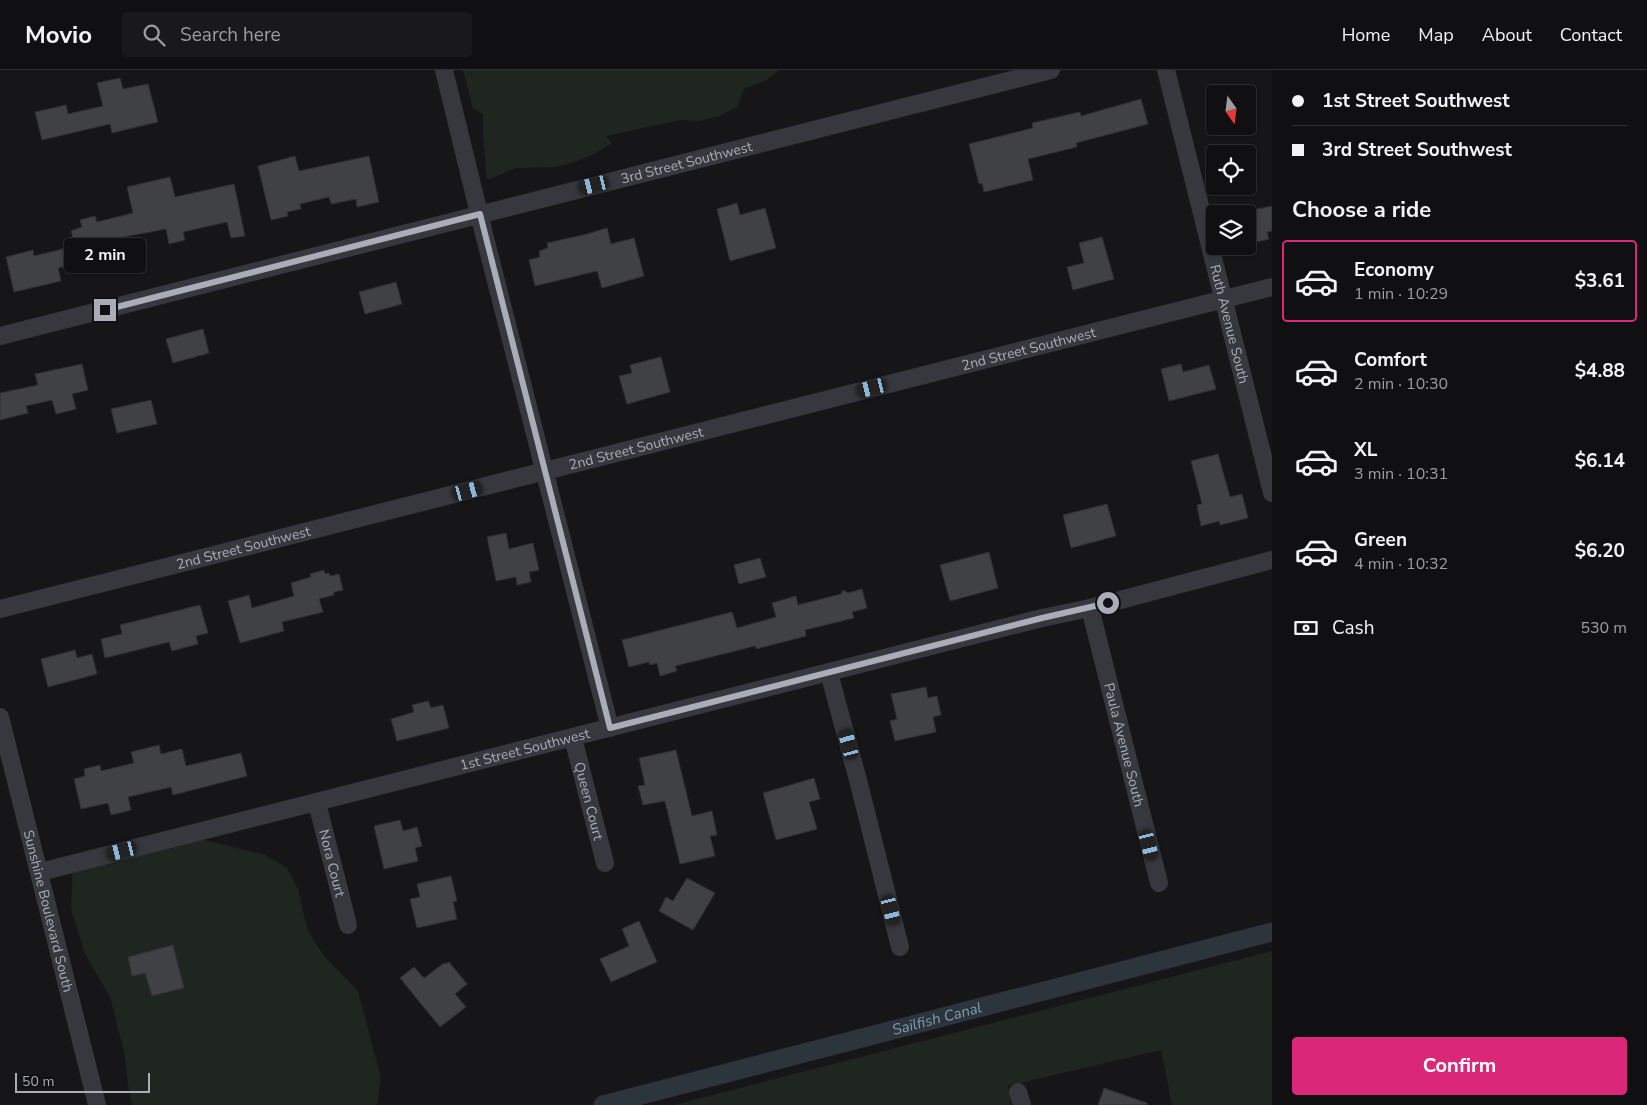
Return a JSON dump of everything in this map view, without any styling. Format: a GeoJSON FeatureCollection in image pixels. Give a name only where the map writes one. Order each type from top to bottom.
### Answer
{"type":"FeatureCollection","features":[{"type":"Feature","properties":{"kind":"street"},"geometry":{"type":"LineString","coordinates":[[444,70],[610,728]]}},
{"type":"Feature","properties":{"kind":"street","name":"3rd Street Southwest"},"geometry":{"type":"LineString","coordinates":[[0,336],[1051,70]]}},
{"type":"Feature","properties":{"kind":"street","name":"Ruth Avenue South"},"geometry":{"type":"LineString","coordinates":[[1166,70],[1272,493]]}},
{"type":"Feature","properties":{"kind":"street","name":"2nd Street Southwest"},"geometry":{"type":"LineString","coordinates":[[0,609],[1272,287]]}},
{"type":"Feature","properties":{"kind":"street","name":"1st Street Southwest"},"geometry":{"type":"LineString","coordinates":[[40,872],[1042,618],[1090,608],[1272,560]]}},
{"type":"Feature","properties":{"kind":"street","name":"Paula Avenue South"},"geometry":{"type":"LineString","coordinates":[[1090,608],[1158,883]]}},
{"type":"Feature","properties":{"kind":"street"},"geometry":{"type":"LineString","coordinates":[[829,673],[900,947]]}},
{"type":"Feature","properties":{"kind":"street","name":"Sunshine Boulevard South"},"geometry":{"type":"LineString","coordinates":[[0,717],[97,1105]]}},
{"type":"Feature","properties":{"kind":"street","name":"Queen Court"},"geometry":{"type":"LineString","coordinates":[[574,738],[605,864]]}},
{"type":"Feature","properties":{"kind":"street","name":"Nora Court"},"geometry":{"type":"LineString","coordinates":[[317,803],[348,925]]}},
{"type":"Feature","properties":{"kind":"shaded area"},"geometry":{"type":"Polygon","coordinates":[[[463,70],[779,70],[767,80],[744,89],[738,106],[720,116],[700,121],[680,120],[606,136],[612,143],[594,154],[575,162],[556,167],[515,168],[487,180],[483,114],[473,108],[463,70]]]}},
{"type":"Feature","properties":{"kind":"shaded area"},"geometry":{"type":"Polygon","coordinates":[[[185,835],[265,855],[287,868],[298,889],[307,928],[317,946],[358,991],[381,1078],[377,1105],[132,1105],[125,1056],[110,997],[85,954],[71,909],[73,862],[185,835]]]}},
{"type":"Feature","properties":{"kind":"shaded area"},"geometry":{"type":"Polygon","coordinates":[[[1272,951],[1272,1105],[1172,1105],[1161,1050],[1008,1086],[1011,1105],[674,1105],[1272,951]]]}},
{"type":"Feature","properties":{"kind":"building"},"geometry":{"type":"Polygon","coordinates":[[[120,78],[123,89],[148,84],[158,122],[112,133],[110,124],[42,140],[35,112],[66,105],[68,114],[103,106],[97,83],[120,78]]]}},
{"type":"Feature","properties":{"kind":"building"},"geometry":{"type":"Polygon","coordinates":[[[1141,99],[1148,124],[1076,143],[1077,147],[1028,159],[1033,180],[984,192],[982,183],[979,184],[969,144],[1033,128],[1032,123],[1080,112],[1081,116],[1141,99]]]}},
{"type":"Feature","properties":{"kind":"building"},"geometry":{"type":"Polygon","coordinates":[[[295,156],[299,171],[369,156],[379,202],[357,207],[356,199],[331,204],[329,197],[300,204],[301,209],[287,212],[288,216],[271,220],[258,166],[295,156]]]}},
{"type":"Feature","properties":{"kind":"building"},"geometry":{"type":"Polygon","coordinates":[[[170,177],[175,197],[234,184],[245,236],[231,238],[227,222],[183,232],[185,240],[169,244],[166,229],[118,238],[123,256],[99,262],[98,257],[58,268],[61,281],[14,292],[6,257],[33,250],[34,256],[75,246],[71,231],[82,227],[80,220],[95,216],[97,222],[133,213],[127,187],[170,177]]]}},
{"type":"Feature","properties":{"kind":"building"},"geometry":{"type":"Polygon","coordinates":[[[737,203],[740,215],[765,208],[776,248],[730,261],[717,209],[737,203]]]}},
{"type":"Feature","properties":{"kind":"building"},"geometry":{"type":"Polygon","coordinates":[[[1272,206],[1272,231],[1267,232],[1269,239],[1256,242],[1256,209],[1272,206]]]}},
{"type":"Feature","properties":{"kind":"building"},"geometry":{"type":"Polygon","coordinates":[[[607,228],[611,244],[634,238],[644,276],[602,288],[597,271],[535,286],[529,260],[540,257],[539,251],[548,248],[547,243],[607,228]]]}},
{"type":"Feature","properties":{"kind":"building"},"geometry":{"type":"Polygon","coordinates":[[[1102,237],[1114,279],[1073,290],[1067,267],[1084,263],[1079,243],[1102,237]]]}},
{"type":"Feature","properties":{"kind":"building"},"geometry":{"type":"Polygon","coordinates":[[[396,282],[402,304],[365,314],[359,292],[396,282]]]}},
{"type":"Feature","properties":{"kind":"building"},"geometry":{"type":"Polygon","coordinates":[[[203,329],[209,353],[173,363],[166,339],[203,329]]]}},
{"type":"Feature","properties":{"kind":"building"},"geometry":{"type":"Polygon","coordinates":[[[661,357],[670,392],[627,404],[619,376],[632,373],[630,365],[661,357]]]}},
{"type":"Feature","properties":{"kind":"building"},"geometry":{"type":"Polygon","coordinates":[[[82,364],[88,390],[72,394],[76,409],[56,414],[52,400],[26,406],[28,413],[0,420],[0,393],[38,385],[35,374],[82,364]]]}},
{"type":"Feature","properties":{"kind":"building"},"geometry":{"type":"Polygon","coordinates":[[[1181,364],[1183,372],[1209,365],[1216,389],[1169,401],[1161,369],[1181,364]]]}},
{"type":"Feature","properties":{"kind":"building"},"geometry":{"type":"Polygon","coordinates":[[[151,400],[157,424],[117,433],[111,409],[151,400]]]}},
{"type":"Feature","properties":{"kind":"building"},"geometry":{"type":"Polygon","coordinates":[[[1218,454],[1230,497],[1242,494],[1248,518],[1220,525],[1219,521],[1201,526],[1197,505],[1202,504],[1191,461],[1218,454]]]}},
{"type":"Feature","properties":{"kind":"building"},"geometry":{"type":"Polygon","coordinates":[[[1107,504],[1116,536],[1071,548],[1063,515],[1107,504]]]}},
{"type":"Feature","properties":{"kind":"building"},"geometry":{"type":"Polygon","coordinates":[[[506,533],[509,549],[533,543],[539,570],[529,572],[531,582],[517,585],[516,577],[496,581],[487,537],[506,533]]]}},
{"type":"Feature","properties":{"kind":"building"},"geometry":{"type":"Polygon","coordinates":[[[989,552],[998,588],[950,601],[940,565],[989,552]]]}},
{"type":"Feature","properties":{"kind":"building"},"geometry":{"type":"Polygon","coordinates":[[[760,558],[766,577],[739,584],[734,565],[760,558]]]}},
{"type":"Feature","properties":{"kind":"building"},"geometry":{"type":"Polygon","coordinates":[[[324,570],[325,574],[329,573],[330,576],[339,574],[343,590],[334,592],[334,595],[319,599],[323,612],[282,622],[284,631],[240,643],[228,601],[249,595],[252,608],[294,596],[291,583],[311,577],[310,574],[324,570]]]}},
{"type":"Feature","properties":{"kind":"building"},"geometry":{"type":"Polygon","coordinates":[[[862,589],[867,608],[852,612],[854,618],[805,630],[806,636],[756,649],[755,646],[675,666],[677,671],[660,676],[657,663],[650,665],[649,662],[629,667],[622,640],[732,612],[737,628],[776,617],[772,603],[796,596],[798,605],[841,594],[843,590],[848,593],[862,589]]]}},
{"type":"Feature","properties":{"kind":"building"},"geometry":{"type":"Polygon","coordinates":[[[200,605],[208,633],[196,636],[198,644],[172,651],[169,642],[105,658],[101,639],[122,634],[120,625],[200,605]]]}},
{"type":"Feature","properties":{"kind":"building"},"geometry":{"type":"Polygon","coordinates":[[[75,650],[77,658],[92,654],[97,674],[48,687],[41,659],[75,650]]]}},
{"type":"Feature","properties":{"kind":"building"},"geometry":{"type":"Polygon","coordinates":[[[926,687],[928,698],[937,696],[941,715],[933,717],[936,732],[895,741],[890,721],[897,719],[891,694],[926,687]]]}},
{"type":"Feature","properties":{"kind":"building"},"geometry":{"type":"Polygon","coordinates":[[[428,701],[431,708],[443,705],[449,728],[397,741],[391,719],[414,712],[412,705],[428,701]]]}},
{"type":"Feature","properties":{"kind":"building"},"geometry":{"type":"Polygon","coordinates":[[[159,745],[161,754],[182,749],[186,766],[241,753],[247,776],[173,795],[171,787],[128,797],[131,810],[111,815],[108,803],[81,809],[74,779],[85,776],[84,769],[100,765],[101,771],[134,763],[131,752],[159,745]]]}},
{"type":"Feature","properties":{"kind":"building"},"geometry":{"type":"Polygon","coordinates":[[[676,750],[692,816],[712,811],[717,835],[710,836],[715,856],[680,864],[665,801],[643,805],[638,786],[645,785],[639,758],[676,750]]]}},
{"type":"Feature","properties":{"kind":"building"},"geometry":{"type":"Polygon","coordinates":[[[814,778],[820,799],[809,802],[817,829],[776,840],[763,793],[814,778]]]}},
{"type":"Feature","properties":{"kind":"building"},"geometry":{"type":"Polygon","coordinates":[[[400,820],[403,831],[417,827],[422,846],[415,848],[418,861],[384,869],[374,826],[400,820]]]}},
{"type":"Feature","properties":{"kind":"building"},"geometry":{"type":"Polygon","coordinates":[[[451,876],[457,901],[453,902],[457,919],[417,928],[410,899],[420,897],[417,884],[451,876]]]}},
{"type":"Feature","properties":{"kind":"building"},"geometry":{"type":"Polygon","coordinates":[[[687,878],[715,893],[693,930],[659,911],[666,897],[673,901],[687,878]]]}},
{"type":"Feature","properties":{"kind":"building"},"geometry":{"type":"Polygon","coordinates":[[[639,921],[657,962],[611,982],[600,959],[629,946],[622,929],[639,921]]]}},
{"type":"Feature","properties":{"kind":"building"},"geometry":{"type":"Polygon","coordinates":[[[173,945],[184,988],[152,996],[145,973],[132,976],[128,957],[173,945]]]}},
{"type":"Feature","properties":{"kind":"building"},"geometry":{"type":"Polygon","coordinates":[[[449,962],[467,984],[455,994],[466,1007],[440,1027],[400,978],[414,967],[424,978],[444,963],[449,962]]]}},
{"type":"Feature","properties":{"kind":"building"},"geometry":{"type":"Polygon","coordinates":[[[1104,1088],[1147,1103],[1147,1105],[1098,1105],[1104,1088]]]}},
{"type":"Feature","properties":{"kind":"waterway","name":"Sailfish Canal"},"geometry":{"type":"LineString","coordinates":[[603,1105],[1272,932]]}},
{"type":"Feature","properties":{"kind":"route"},"geometry":{"type":"LineString","coordinates":[[105,310],[480,214],[610,728],[1042,618],[1108,603]]}}]}
